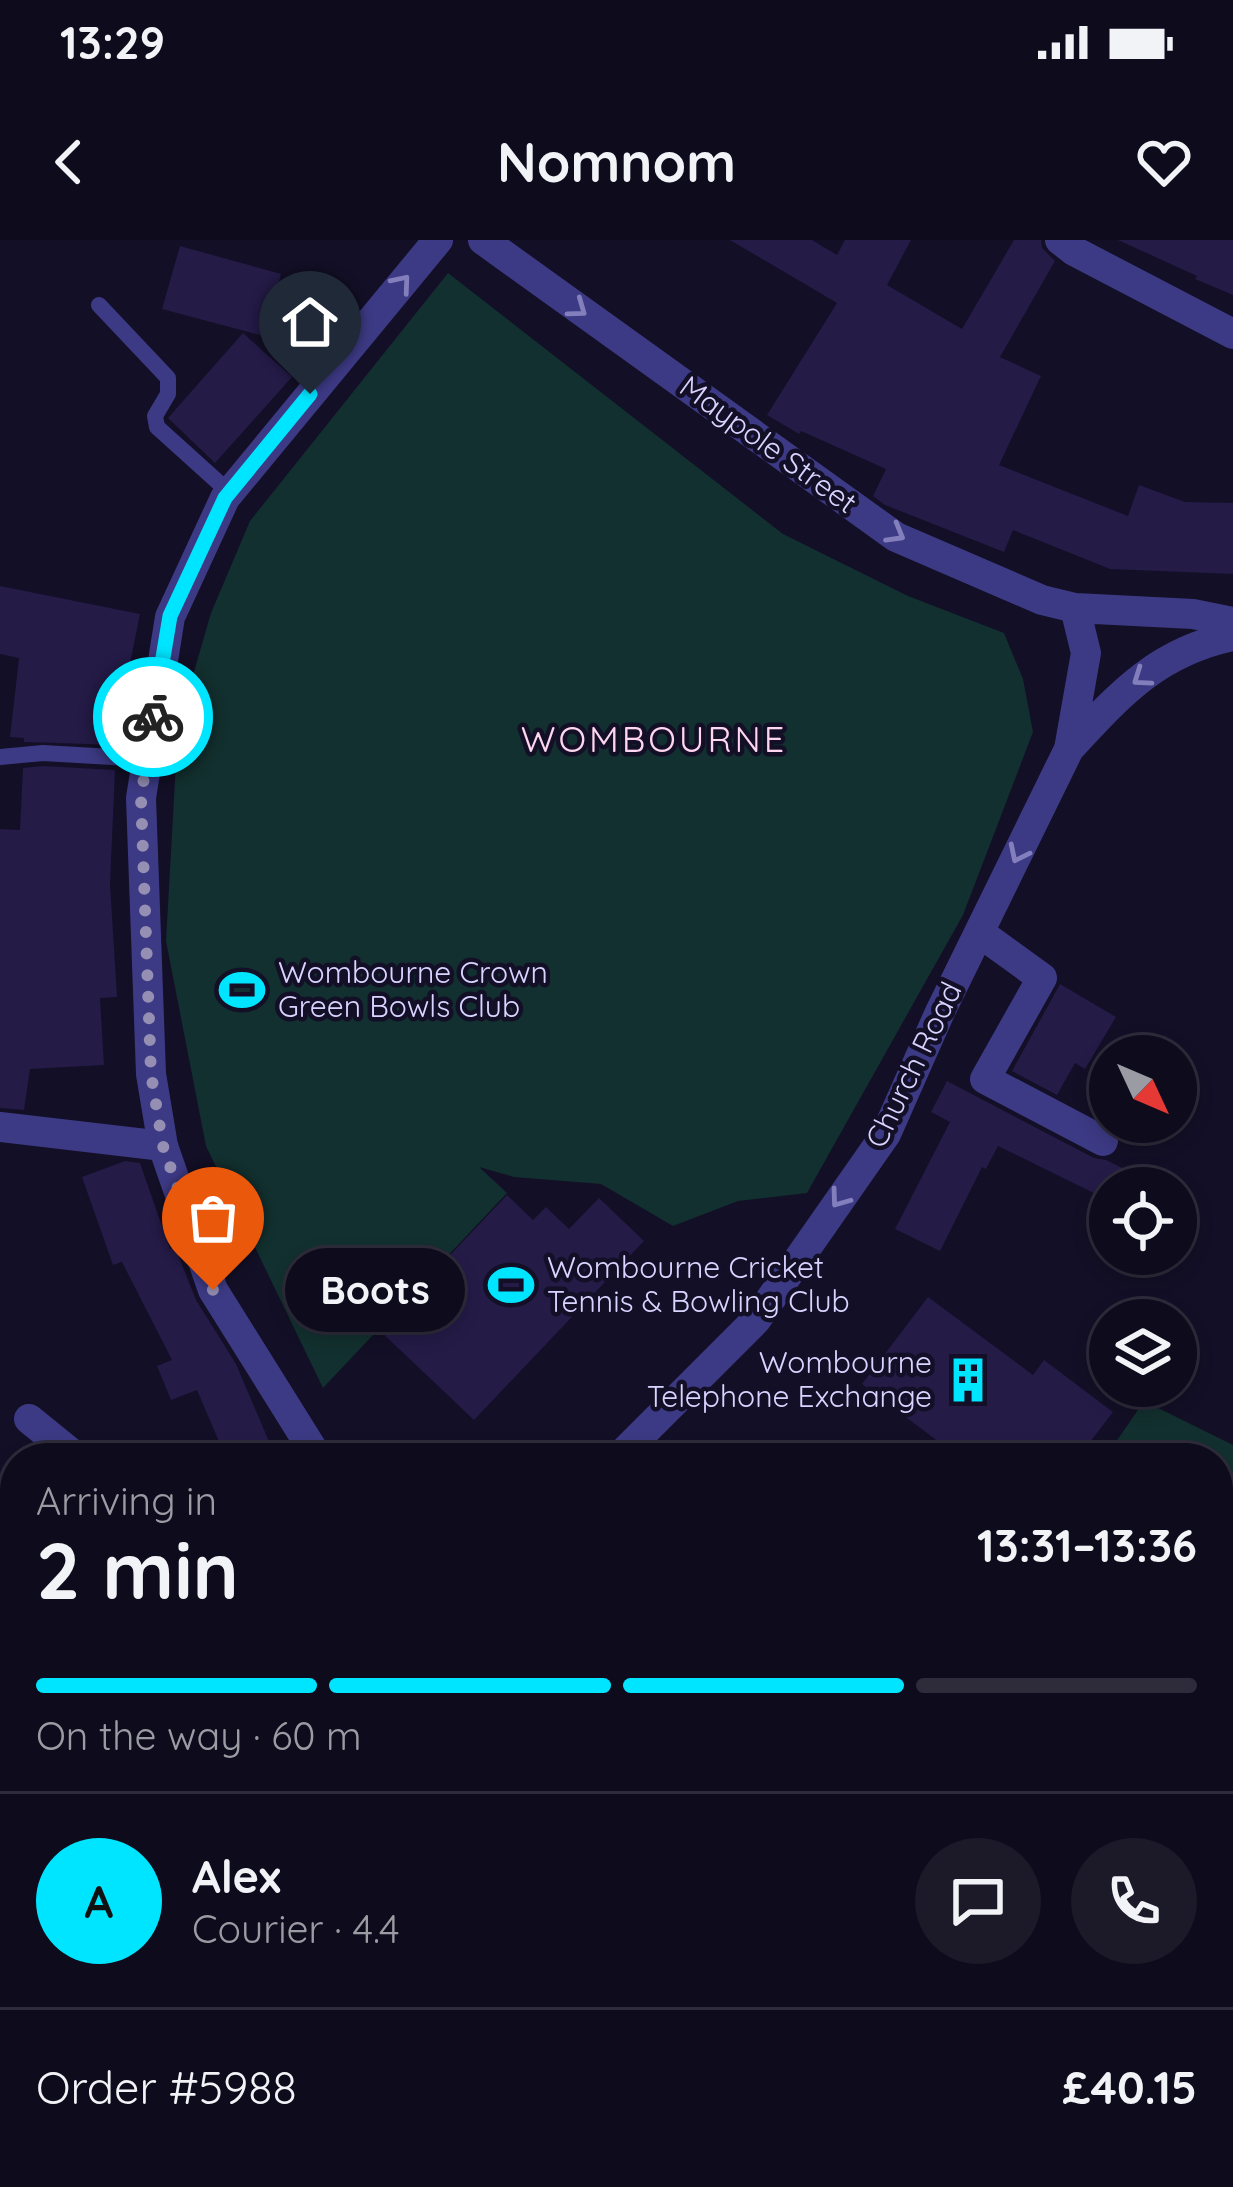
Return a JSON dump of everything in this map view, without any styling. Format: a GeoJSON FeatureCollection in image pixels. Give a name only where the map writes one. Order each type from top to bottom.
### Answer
{"type":"FeatureCollection","features":[{"type":"Feature","properties":{"kind":"street"},"geometry":{"type":"LineString","coordinates":[[309,1443],[213,1290],[163,1146],[151,1074],[141,798],[170,616],[230,492],[438,240]]}},
{"type":"Feature","properties":{"kind":"street","name":"Maypole Street"},"geometry":{"type":"LineString","coordinates":[[483,240],[896,537],[1042,600],[1075,608],[1193,614],[1233,622]]}},
{"type":"Feature","properties":{"kind":"street"},"geometry":{"type":"LineString","coordinates":[[1060,240],[1111,272],[1233,334]]}},
{"type":"Feature","properties":{"kind":"street","name":"Church Road"},"geometry":{"type":"LineString","coordinates":[[633,1443],[756,1320],[886,1135],[1069,748],[1086,653],[1075,608]]}},
{"type":"Feature","properties":{"kind":"street"},"geometry":{"type":"LineString","coordinates":[[1069,748],[1132,681],[1196,644],[1233,636]]}},
{"type":"Feature","properties":{"kind":"street"},"geometry":{"type":"LineString","coordinates":[[980,933],[1042,978],[985,1079],[1089,1134]]}},
{"type":"Feature","properties":{"kind":"street"},"geometry":{"type":"LineString","coordinates":[[0,1127],[163,1146]]}},
{"type":"Feature","properties":{"kind":"street"},"geometry":{"type":"LineString","coordinates":[[29,1419],[59,1443]]}},
{"type":"Feature","properties":{"kind":"lane"},"geometry":{"type":"LineString","coordinates":[[99,305],[168,378],[168,394],[154,416],[157,427],[230,492]]}},
{"type":"Feature","properties":{"kind":"lane"},"geometry":{"type":"LineString","coordinates":[[0,757],[43,753],[147,759]]}},
{"type":"Feature","properties":{"kind":"green space"},"geometry":{"type":"Polygon","coordinates":[[[448,273],[783,534],[908,596],[1004,633],[1023,679],[1033,732],[963,915],[807,1193],[738,1201],[673,1226],[601,1184],[514,1177],[479,1167],[507,1193],[323,1388],[206,1146],[166,941],[178,727],[211,613],[250,521],[448,273]]]}},
{"type":"Feature","properties":{"kind":"green space"},"geometry":{"type":"Polygon","coordinates":[[[1140,1407],[1156,1407],[1229,1443],[1115,1443],[1140,1407]]]}},
{"type":"Feature","properties":{"kind":"building"},"geometry":{"type":"Polygon","coordinates":[[[730,240],[812,240],[837,255],[845,240],[911,240],[887,285],[962,329],[1014,240],[1041,240],[1042,248],[1055,261],[1000,357],[1041,376],[999,465],[1128,516],[1139,485],[1185,502],[1233,503],[1233,574],[1110,569],[1013,530],[1004,552],[885,505],[873,496],[886,469],[799,434],[767,415],[837,303],[730,240]]]}},
{"type":"Feature","properties":{"kind":"building"},"geometry":{"type":"Polygon","coordinates":[[[1118,240],[1233,240],[1233,295],[1195,279],[1197,276],[1118,240]]]}},
{"type":"Feature","properties":{"kind":"building"},"geometry":{"type":"Polygon","coordinates":[[[180,246],[281,274],[264,336],[162,309],[180,246]]]}},
{"type":"Feature","properties":{"kind":"building"},"geometry":{"type":"Polygon","coordinates":[[[243,333],[292,377],[215,463],[168,418],[243,333]]]}},
{"type":"Feature","properties":{"kind":"building"},"geometry":{"type":"Polygon","coordinates":[[[0,586],[140,614],[119,745],[24,742],[24,738],[10,737],[19,658],[0,654],[0,586]]]}},
{"type":"Feature","properties":{"kind":"building"},"geometry":{"type":"Polygon","coordinates":[[[23,768],[115,770],[110,884],[117,997],[100,998],[104,1065],[30,1069],[24,1110],[0,1108],[0,829],[20,830],[23,768]]]}},
{"type":"Feature","properties":{"kind":"building"},"geometry":{"type":"Polygon","coordinates":[[[1060,984],[1116,1017],[1105,1035],[1089,1035],[1089,1062],[1085,1069],[1075,1063],[1057,1095],[1012,1071],[1060,984]]]}},
{"type":"Feature","properties":{"kind":"building"},"geometry":{"type":"Polygon","coordinates":[[[947,1081],[1094,1158],[1120,1167],[1089,1167],[1089,1191],[998,1146],[986,1169],[982,1167],[940,1251],[895,1229],[950,1122],[931,1112],[947,1081]]]}},
{"type":"Feature","properties":{"kind":"building"},"geometry":{"type":"Polygon","coordinates":[[[125,1161],[140,1163],[170,1249],[175,1247],[196,1300],[236,1364],[270,1443],[220,1443],[197,1390],[171,1400],[157,1366],[172,1360],[122,1262],[113,1265],[82,1177],[125,1161]]]}},
{"type":"Feature","properties":{"kind":"building","name":"Wombourne Cricket Tennis & Bowling Club"},"geometry":{"type":"Polygon","coordinates":[[[507,1195],[533,1220],[546,1207],[569,1229],[599,1198],[644,1241],[474,1420],[379,1330],[507,1195]]]}},
{"type":"Feature","properties":{"kind":"building","name":"Wombourne Telephone Exchange"},"geometry":{"type":"Polygon","coordinates":[[[928,1297],[1033,1375],[1044,1360],[1089,1394],[1089,1407],[1113,1412],[1089,1443],[940,1443],[862,1384],[928,1297]]]}},
{"type":"Feature","properties":{"kind":"way so far"},"geometry":{"type":"LineString","coordinates":[[153,717],[141,798],[151,1074],[163,1146],[213,1290]]}},
{"type":"Feature","properties":{"kind":"place","name":"Wombourne Crown Green Bowls Club"},"geometry":{"type":"Point","coordinates":[242,990]}},
{"type":"Feature","properties":{"kind":"place","name":"Wombourne Cricket Tennis & Bowling Club"},"geometry":{"type":"Point","coordinates":[511,1285]}},
{"type":"Feature","properties":{"kind":"place","name":"Boots"},"geometry":{"type":"Point","coordinates":[213,1290]}},
{"type":"Feature","properties":{"kind":"place","name":"Wombourne Telephone Exchange"},"geometry":{"type":"Point","coordinates":[968,1380]}},
{"type":"Feature","properties":{"kind":"district","name":"WOMBOURNE"},"geometry":{"type":"Point","coordinates":[654,739]}},
{"type":"Feature","properties":{"kind":"route"},"geometry":{"type":"LineString","coordinates":[[153,717],[170,616],[225,498],[310,394]]}}]}
